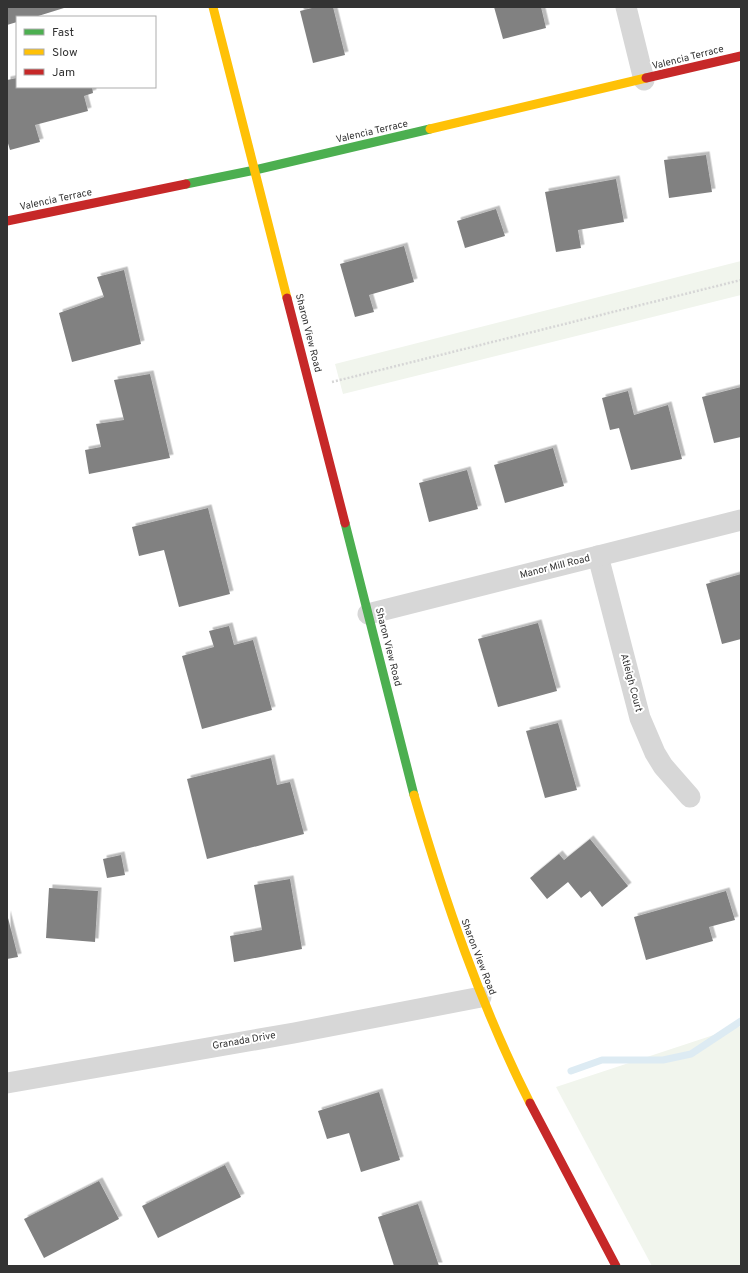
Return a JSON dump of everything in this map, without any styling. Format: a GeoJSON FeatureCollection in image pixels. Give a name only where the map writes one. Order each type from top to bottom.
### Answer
{"type":"FeatureCollection","features":[{"type":"Feature","properties":{"kind":"street","name":"Sharon View Road"},"geometry":{"type":"LineString","coordinates":[[214,7],[414,795],[443,893],[457,935],[481,997],[516,1073],[546,1135],[616,1266]]}},
{"type":"Feature","properties":{"kind":"street"},"geometry":{"type":"LineString","coordinates":[[626,7],[644,80]]}},
{"type":"Feature","properties":{"kind":"street","name":"Valencia Terrace"},"geometry":{"type":"LineString","coordinates":[[7,222],[255,170],[644,80],[741,56]]}},
{"type":"Feature","properties":{"kind":"street","name":"Manor Mill Road"},"geometry":{"type":"LineString","coordinates":[[368,614],[741,520]]}},
{"type":"Feature","properties":{"kind":"street","name":"Atleigh Court"},"geometry":{"type":"LineString","coordinates":[[598,556],[640,718],[655,753],[663,766],[690,797]]}},
{"type":"Feature","properties":{"kind":"street","name":"Granada Drive"},"geometry":{"type":"LineString","coordinates":[[7,1083],[294,1033],[481,997]]}},
{"type":"Feature","properties":{"kind":"path"},"geometry":{"type":"LineString","coordinates":[[311,388],[741,280]]}},
{"type":"Feature","properties":{"kind":"shaded area"},"geometry":{"type":"Polygon","coordinates":[[[741,261],[741,295],[343,394],[335,364],[741,261]]]}},
{"type":"Feature","properties":{"kind":"shaded area"},"geometry":{"type":"Polygon","coordinates":[[[741,1026],[741,1266],[652,1266],[556,1087],[741,1026]]]}},
{"type":"Feature","properties":{"kind":"building"},"geometry":{"type":"Polygon","coordinates":[[[7,7],[64,8],[38,16],[16,16],[16,22],[7,25],[7,7]]]}},
{"type":"Feature","properties":{"kind":"building"},"geometry":{"type":"Polygon","coordinates":[[[316,7],[333,7],[345,55],[313,63],[300,11],[316,7]]]}},
{"type":"Feature","properties":{"kind":"building"},"geometry":{"type":"Polygon","coordinates":[[[494,7],[541,7],[546,28],[503,39],[494,7]]]}},
{"type":"Feature","properties":{"kind":"building"},"geometry":{"type":"Polygon","coordinates":[[[16,78],[16,88],[92,88],[93,93],[84,96],[88,111],[35,125],[40,142],[10,150],[7,140],[7,80],[16,78]]]}},
{"type":"Feature","properties":{"kind":"building"},"geometry":{"type":"Polygon","coordinates":[[[706,155],[712,192],[669,198],[664,160],[706,155]]]}},
{"type":"Feature","properties":{"kind":"building"},"geometry":{"type":"Polygon","coordinates":[[[616,179],[624,222],[578,230],[581,248],[556,252],[545,192],[616,179]]]}},
{"type":"Feature","properties":{"kind":"building"},"geometry":{"type":"Polygon","coordinates":[[[496,209],[505,236],[465,248],[457,221],[496,209]]]}},
{"type":"Feature","properties":{"kind":"building"},"geometry":{"type":"Polygon","coordinates":[[[404,246],[414,282],[369,295],[374,312],[355,317],[340,264],[404,246]]]}},
{"type":"Feature","properties":{"kind":"building"},"geometry":{"type":"Polygon","coordinates":[[[124,270],[141,344],[72,362],[59,313],[104,297],[97,277],[124,270]]]}},
{"type":"Feature","properties":{"kind":"building"},"geometry":{"type":"Polygon","coordinates":[[[150,374],[170,458],[89,474],[85,450],[101,447],[96,424],[124,420],[114,380],[150,374]]]}},
{"type":"Feature","properties":{"kind":"building"},"geometry":{"type":"Polygon","coordinates":[[[741,387],[741,437],[714,443],[702,397],[741,387]]]}},
{"type":"Feature","properties":{"kind":"building"},"geometry":{"type":"Polygon","coordinates":[[[628,391],[634,415],[668,405],[682,459],[631,470],[619,428],[610,430],[602,398],[628,391]]]}},
{"type":"Feature","properties":{"kind":"building"},"geometry":{"type":"Polygon","coordinates":[[[553,448],[564,486],[505,503],[494,465],[553,448]]]}},
{"type":"Feature","properties":{"kind":"building"},"geometry":{"type":"Polygon","coordinates":[[[467,470],[478,509],[429,522],[419,483],[467,470]]]}},
{"type":"Feature","properties":{"kind":"building"},"geometry":{"type":"Polygon","coordinates":[[[208,508],[230,594],[179,607],[164,550],[139,556],[132,527],[208,508]]]}},
{"type":"Feature","properties":{"kind":"building"},"geometry":{"type":"Polygon","coordinates":[[[741,574],[741,639],[722,644],[706,584],[741,574]]]}},
{"type":"Feature","properties":{"kind":"building"},"geometry":{"type":"Polygon","coordinates":[[[538,623],[557,691],[498,707],[478,639],[538,623]]]}},
{"type":"Feature","properties":{"kind":"building"},"geometry":{"type":"Polygon","coordinates":[[[229,626],[234,645],[253,640],[272,710],[202,729],[182,656],[214,647],[209,631],[229,626]]]}},
{"type":"Feature","properties":{"kind":"building"},"geometry":{"type":"Polygon","coordinates":[[[558,723],[577,790],[545,798],[526,731],[558,723]]]}},
{"type":"Feature","properties":{"kind":"building"},"geometry":{"type":"Polygon","coordinates":[[[271,758],[277,785],[290,782],[304,834],[207,859],[187,779],[271,758]]]}},
{"type":"Feature","properties":{"kind":"building"},"geometry":{"type":"Polygon","coordinates":[[[590,839],[628,886],[602,907],[590,891],[581,898],[568,882],[547,899],[530,878],[559,854],[564,860],[590,839]]]}},
{"type":"Feature","properties":{"kind":"building"},"geometry":{"type":"Polygon","coordinates":[[[121,855],[125,875],[107,878],[103,859],[121,855]]]}},
{"type":"Feature","properties":{"kind":"building"},"geometry":{"type":"Polygon","coordinates":[[[290,879],[302,949],[234,962],[230,936],[262,930],[254,885],[290,879]]]}},
{"type":"Feature","properties":{"kind":"building"},"geometry":{"type":"Polygon","coordinates":[[[49,888],[98,891],[95,942],[46,938],[49,888]]]}},
{"type":"Feature","properties":{"kind":"building"},"geometry":{"type":"Polygon","coordinates":[[[726,891],[735,920],[709,927],[713,941],[646,960],[634,917],[726,891]]]}},
{"type":"Feature","properties":{"kind":"building"},"geometry":{"type":"Polygon","coordinates":[[[7,914],[18,957],[7,959],[7,914]]]}},
{"type":"Feature","properties":{"kind":"building"},"geometry":{"type":"Polygon","coordinates":[[[379,1092],[400,1160],[361,1172],[349,1133],[327,1139],[318,1111],[379,1092]]]}},
{"type":"Feature","properties":{"kind":"building"},"geometry":{"type":"Polygon","coordinates":[[[225,1165],[241,1197],[158,1238],[142,1206],[225,1165]]]}},
{"type":"Feature","properties":{"kind":"building"},"geometry":{"type":"Polygon","coordinates":[[[99,1181],[119,1219],[44,1258],[24,1219],[99,1181]]]}},
{"type":"Feature","properties":{"kind":"building"},"geometry":{"type":"Polygon","coordinates":[[[418,1204],[439,1266],[394,1266],[378,1217],[418,1204]]]}},
{"type":"Feature","properties":{"kind":"waterway"},"geometry":{"type":"LineString","coordinates":[[571,1071],[602,1060],[663,1060],[691,1054],[741,1021]]}},
{"type":"Feature","properties":{"kind":"traffic: fast"},"geometry":{"type":"LineString","coordinates":[[186,184],[255,170],[430,129]]}},
{"type":"Feature","properties":{"kind":"traffic: fast"},"geometry":{"type":"LineString","coordinates":[[345,523],[414,795]]}},
{"type":"Feature","properties":{"kind":"traffic: slow"},"geometry":{"type":"LineString","coordinates":[[213,7],[287,298]]}},
{"type":"Feature","properties":{"kind":"traffic: slow"},"geometry":{"type":"LineString","coordinates":[[430,129],[646,78]]}},
{"type":"Feature","properties":{"kind":"traffic: slow"},"geometry":{"type":"LineString","coordinates":[[414,795],[438,874],[479,990],[530,1103]]}},
{"type":"Feature","properties":{"kind":"traffic: jam"},"geometry":{"type":"LineString","coordinates":[[646,78],[741,56]]}},
{"type":"Feature","properties":{"kind":"traffic: jam"},"geometry":{"type":"LineString","coordinates":[[7,221],[186,184]]}},
{"type":"Feature","properties":{"kind":"traffic: jam"},"geometry":{"type":"LineString","coordinates":[[287,298],[345,523]]}},
{"type":"Feature","properties":{"kind":"traffic: jam"},"geometry":{"type":"LineString","coordinates":[[530,1103],[616,1266]]}}]}
